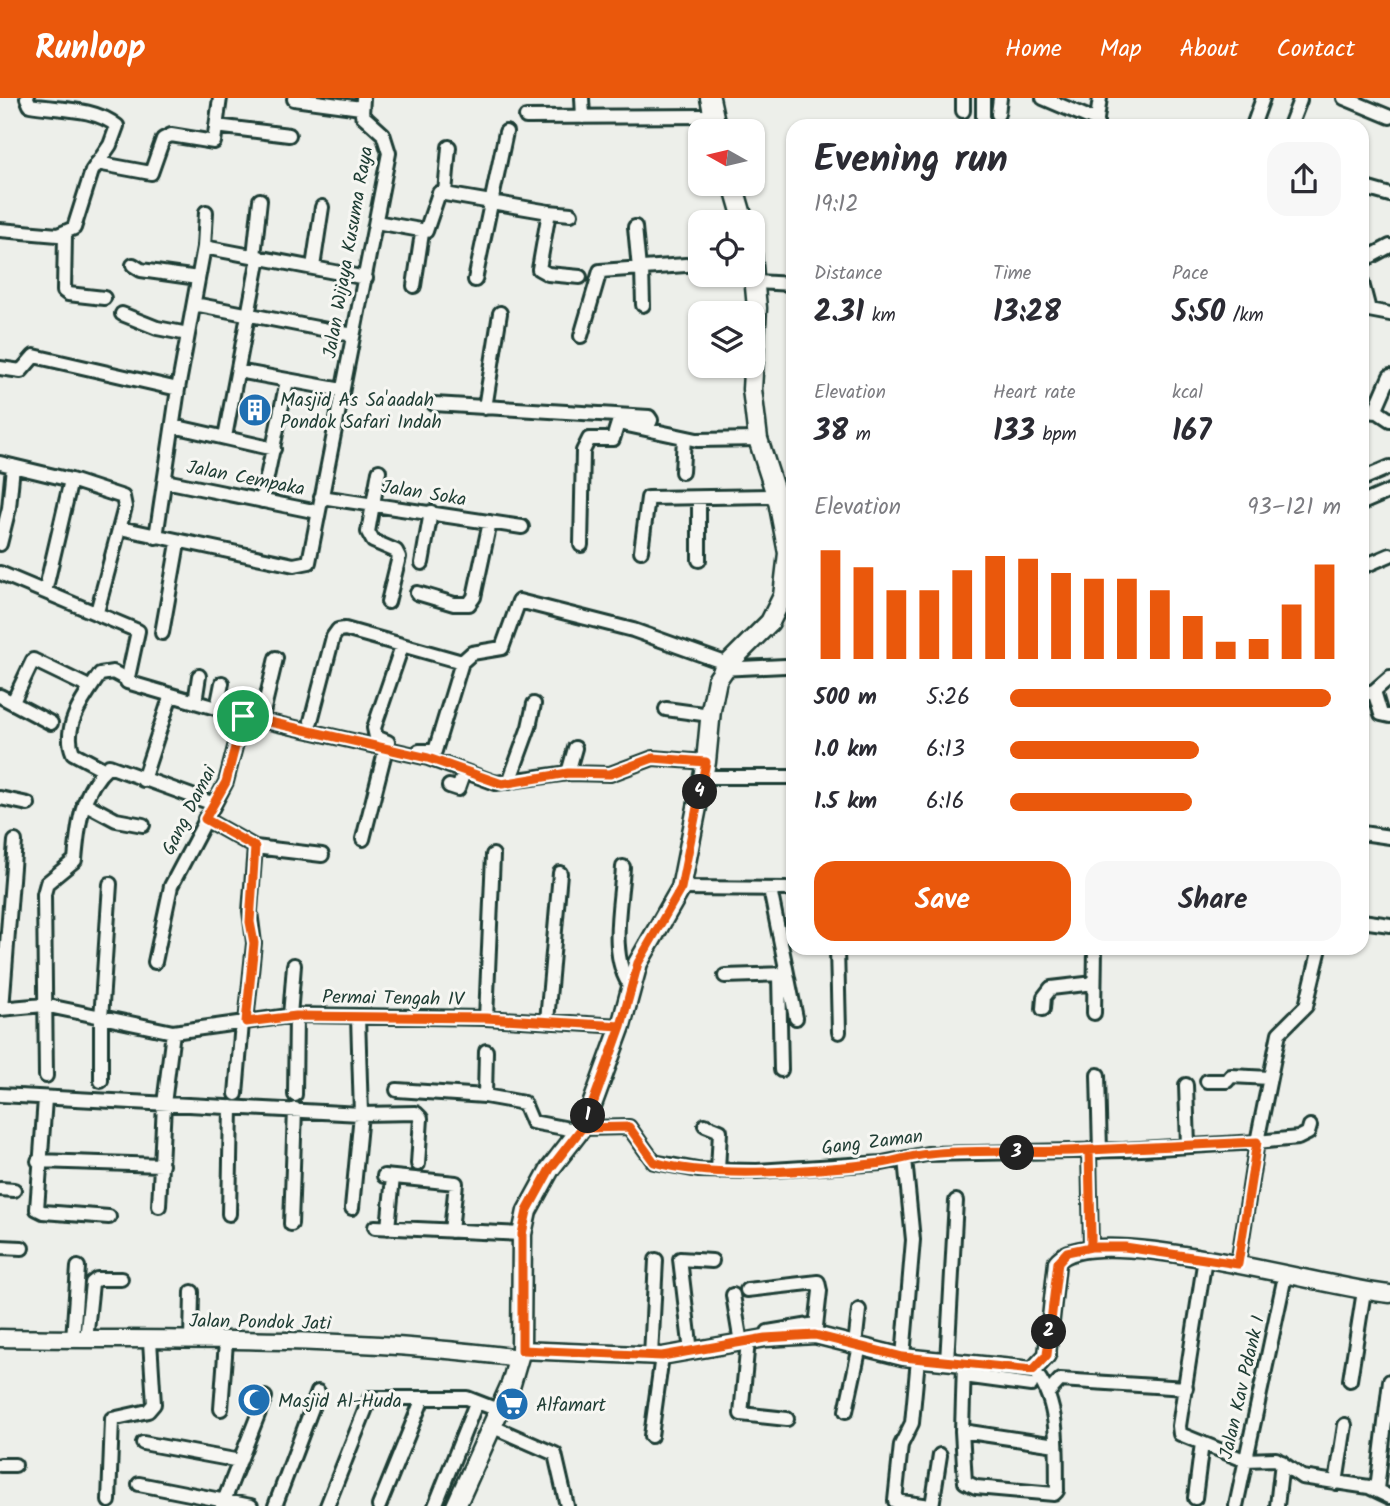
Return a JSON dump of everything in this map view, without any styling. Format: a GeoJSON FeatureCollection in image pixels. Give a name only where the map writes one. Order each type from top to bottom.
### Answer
{"type":"FeatureCollection","features":[{"type":"Feature","properties":{"kind":"main road"},"geometry":{"type":"LineString","coordinates":[[757,287],[752,389],[758,439],[782,499],[786,523]]}},
{"type":"Feature","properties":{"kind":"main road"},"geometry":{"type":"LineString","coordinates":[[456,1506],[520,1354],[522,1234],[536,1192],[584,1125],[621,1026],[648,941],[681,888],[704,769],[713,693],[727,668],[770,622],[783,596],[786,580]]}},
{"type":"Feature","properties":{"kind":"street"},"geometry":{"type":"LineString","coordinates":[[0,230],[65,234],[74,228],[88,180],[117,126],[110,120],[77,110],[30,105],[27,98]]}},
{"type":"Feature","properties":{"kind":"street"},"geometry":{"type":"LineString","coordinates":[[97,163],[151,173],[163,139],[171,135],[215,142],[220,98]]}},
{"type":"Feature","properties":{"kind":"street"},"geometry":{"type":"LineString","coordinates":[[582,98],[583,117]]}},
{"type":"Feature","properties":{"kind":"street"},"geometry":{"type":"LineString","coordinates":[[983,98],[983,117]]}},
{"type":"Feature","properties":{"kind":"street"},"geometry":{"type":"LineString","coordinates":[[998,114],[1000,98]]}},
{"type":"Feature","properties":{"kind":"street"},"geometry":{"type":"LineString","coordinates":[[1043,98],[1088,119]]}},
{"type":"Feature","properties":{"kind":"street"},"geometry":{"type":"LineString","coordinates":[[1097,119],[1100,98]]}},
{"type":"Feature","properties":{"kind":"street"},"geometry":{"type":"LineString","coordinates":[[1255,119],[1263,98]]}},
{"type":"Feature","properties":{"kind":"street"},"geometry":{"type":"LineString","coordinates":[[1344,98],[1390,117]]}},
{"type":"Feature","properties":{"kind":"street"},"geometry":{"type":"LineString","coordinates":[[301,99],[362,103]]}},
{"type":"Feature","properties":{"kind":"street"},"geometry":{"type":"LineString","coordinates":[[1293,119],[1300,100]]}},
{"type":"Feature","properties":{"kind":"street","name":"Jalan Wijaya Kusuma Raya"},"geometry":{"type":"LineString","coordinates":[[120,528],[178,543],[304,564],[311,556],[366,278],[389,145],[383,134],[362,116],[362,103]]}},
{"type":"Feature","properties":{"kind":"street"},"geometry":{"type":"LineString","coordinates":[[526,117],[713,115]]}},
{"type":"Feature","properties":{"kind":"street"},"geometry":{"type":"LineString","coordinates":[[216,126],[289,135]]}},
{"type":"Feature","properties":{"kind":"street"},"geometry":{"type":"LineString","coordinates":[[475,280],[506,132]]}},
{"type":"Feature","properties":{"kind":"street"},"geometry":{"type":"LineString","coordinates":[[445,192],[449,147]]}},
{"type":"Feature","properties":{"kind":"street"},"geometry":{"type":"LineString","coordinates":[[1369,189],[1390,195]]}},
{"type":"Feature","properties":{"kind":"street"},"geometry":{"type":"LineString","coordinates":[[414,286],[422,233],[428,228],[435,197],[445,192],[571,214]]}},
{"type":"Feature","properties":{"kind":"street"},"geometry":{"type":"LineString","coordinates":[[225,438],[249,316],[257,257],[260,200]]}},
{"type":"Feature","properties":{"kind":"street"},"geometry":{"type":"LineString","coordinates":[[313,268],[322,207]]}},
{"type":"Feature","properties":{"kind":"street"},"geometry":{"type":"LineString","coordinates":[[156,537],[178,389],[204,247],[206,212]]}},
{"type":"Feature","properties":{"kind":"street"},"geometry":{"type":"LineString","coordinates":[[549,212],[539,269],[548,274],[580,277]]}},
{"type":"Feature","properties":{"kind":"street"},"geometry":{"type":"LineString","coordinates":[[376,222],[422,233]]}},
{"type":"Feature","properties":{"kind":"street"},"geometry":{"type":"LineString","coordinates":[[635,227],[643,305]]}},
{"type":"Feature","properties":{"kind":"street"},"geometry":{"type":"LineString","coordinates":[[65,234],[64,291],[68,294],[104,298]]}},
{"type":"Feature","properties":{"kind":"street"},"geometry":{"type":"LineString","coordinates":[[1369,257],[1390,246]]}},
{"type":"Feature","properties":{"kind":"street"},"geometry":{"type":"LineString","coordinates":[[204,247],[366,278]]}},
{"type":"Feature","properties":{"kind":"street"},"geometry":{"type":"LineString","coordinates":[[133,265],[141,270],[198,278]]}},
{"type":"Feature","properties":{"kind":"street"},"geometry":{"type":"LineString","coordinates":[[581,336],[600,271],[688,265]]}},
{"type":"Feature","properties":{"kind":"street"},"geometry":{"type":"LineString","coordinates":[[765,282],[786,284]]}},
{"type":"Feature","properties":{"kind":"street"},"geometry":{"type":"LineString","coordinates":[[194,304],[353,335]]}},
{"type":"Feature","properties":{"kind":"street"},"geometry":{"type":"LineString","coordinates":[[1369,305],[1371,311],[1390,314]]}},
{"type":"Feature","properties":{"kind":"street"},"geometry":{"type":"LineString","coordinates":[[485,408],[500,313]]}},
{"type":"Feature","properties":{"kind":"street"},"geometry":{"type":"LineString","coordinates":[[122,314],[157,328],[188,334]]}},
{"type":"Feature","properties":{"kind":"street"},"geometry":{"type":"LineString","coordinates":[[0,368],[21,371],[34,356],[178,389]]}},
{"type":"Feature","properties":{"kind":"street"},"geometry":{"type":"LineString","coordinates":[[238,371],[342,390]]}},
{"type":"Feature","properties":{"kind":"street"},"geometry":{"type":"LineString","coordinates":[[1378,412],[1377,405],[1390,376]]}},
{"type":"Feature","properties":{"kind":"street"},"geometry":{"type":"LineString","coordinates":[[262,501],[287,381]]}},
{"type":"Feature","properties":{"kind":"street"},"geometry":{"type":"LineString","coordinates":[[434,404],[649,416],[651,420],[647,429]]}},
{"type":"Feature","properties":{"kind":"street"},"geometry":{"type":"LineString","coordinates":[[1369,411],[1378,412],[1390,420]]}},
{"type":"Feature","properties":{"kind":"street"},"geometry":{"type":"LineString","coordinates":[[581,545],[583,451],[586,443],[595,438],[613,439],[618,423],[684,438],[758,439]]}},
{"type":"Feature","properties":{"kind":"street"},"geometry":{"type":"LineString","coordinates":[[173,426],[274,449]]}},
{"type":"Feature","properties":{"kind":"street"},"geometry":{"type":"LineString","coordinates":[[682,471],[684,438]]}},
{"type":"Feature","properties":{"kind":"street"},"geometry":{"type":"LineString","coordinates":[[0,544],[9,508],[6,464],[71,480],[123,497],[125,507],[97,612]]}},
{"type":"Feature","properties":{"kind":"street"},"geometry":{"type":"LineString","coordinates":[[1369,476],[1390,467]]}},
{"type":"Feature","properties":{"kind":"street"},"geometry":{"type":"LineString","coordinates":[[379,471],[368,533],[373,541],[396,551],[399,557],[388,602]]}},
{"type":"Feature","properties":{"kind":"street"},"geometry":{"type":"LineString","coordinates":[[44,592],[71,480]]}},
{"type":"Feature","properties":{"kind":"street","name":"Jalan Cempaka"},"geometry":{"type":"LineString","coordinates":[[165,481],[318,512]]}},
{"type":"Feature","properties":{"kind":"street"},"geometry":{"type":"LineString","coordinates":[[1369,500],[1390,491]]}},
{"type":"Feature","properties":{"kind":"street","name":"Jalan Soka"},"geometry":{"type":"LineString","coordinates":[[321,497],[522,527]]}},
{"type":"Feature","properties":{"kind":"street"},"geometry":{"type":"LineString","coordinates":[[641,551],[648,498],[782,499]]}},
{"type":"Feature","properties":{"kind":"street"},"geometry":{"type":"LineString","coordinates":[[699,498],[699,560]]}},
{"type":"Feature","properties":{"kind":"street"},"geometry":{"type":"LineString","coordinates":[[422,563],[431,512]]}},
{"type":"Feature","properties":{"kind":"street"},"geometry":{"type":"LineString","coordinates":[[417,593],[454,604],[469,604],[474,597],[490,522]]}},
{"type":"Feature","properties":{"kind":"street"},"geometry":{"type":"LineString","coordinates":[[162,633],[178,543]]}},
{"type":"Feature","properties":{"kind":"street"},"geometry":{"type":"LineString","coordinates":[[1369,564],[1390,555]]}},
{"type":"Feature","properties":{"kind":"street"},"geometry":{"type":"LineString","coordinates":[[0,573],[138,631],[126,678]]}},
{"type":"Feature","properties":{"kind":"street"},"geometry":{"type":"LineString","coordinates":[[402,646],[374,734],[381,740],[426,753],[435,751],[437,746],[462,662],[472,653],[502,648],[518,603],[523,600],[633,630],[694,653],[705,654],[727,668],[785,666]]}},
{"type":"Feature","properties":{"kind":"street"},"geometry":{"type":"LineString","coordinates":[[311,721],[338,630],[345,629],[462,662]]}},
{"type":"Feature","properties":{"kind":"street"},"geometry":{"type":"LineString","coordinates":[[261,721],[276,658]]}},
{"type":"Feature","properties":{"kind":"street"},"geometry":{"type":"LineString","coordinates":[[13,702],[33,660],[89,687]]}},
{"type":"Feature","properties":{"kind":"street"},"geometry":{"type":"LineString","coordinates":[[105,770],[73,753],[69,730],[89,687],[105,671],[126,678],[130,683],[218,709],[386,748],[496,783],[568,773],[610,774],[653,758],[704,769],[786,776]]}},
{"type":"Feature","properties":{"kind":"street"},"geometry":{"type":"LineString","coordinates":[[195,702],[200,676]]}},
{"type":"Feature","properties":{"kind":"street"},"geometry":{"type":"LineString","coordinates":[[1369,692],[1390,677]]}},
{"type":"Feature","properties":{"kind":"street"},"geometry":{"type":"LineString","coordinates":[[218,709],[222,683]]}},
{"type":"Feature","properties":{"kind":"street"},"geometry":{"type":"LineString","coordinates":[[143,780],[171,695]]}},
{"type":"Feature","properties":{"kind":"street"},"geometry":{"type":"LineString","coordinates":[[1369,695],[1381,714],[1390,716]]}},
{"type":"Feature","properties":{"kind":"street"},"geometry":{"type":"LineString","coordinates":[[0,696],[51,723]]}},
{"type":"Feature","properties":{"kind":"street"},"geometry":{"type":"LineString","coordinates":[[509,782],[529,727],[534,704]]}},
{"type":"Feature","properties":{"kind":"street"},"geometry":{"type":"LineString","coordinates":[[666,709],[710,715]]}},
{"type":"Feature","properties":{"kind":"street","name":"Gang Damai"},"geometry":{"type":"LineString","coordinates":[[155,962],[172,886],[226,782],[243,716]]}},
{"type":"Feature","properties":{"kind":"street"},"geometry":{"type":"LineString","coordinates":[[363,839],[386,748]]}},
{"type":"Feature","properties":{"kind":"street"},"geometry":{"type":"LineString","coordinates":[[568,773],[575,748]]}},
{"type":"Feature","properties":{"kind":"street"},"geometry":{"type":"LineString","coordinates":[[46,1076],[44,894],[47,883],[75,860],[78,819],[84,803],[105,770],[115,767],[143,780],[214,804]]}},
{"type":"Feature","properties":{"kind":"street"},"geometry":{"type":"LineString","coordinates":[[449,786],[458,789],[464,772]]}},
{"type":"Feature","properties":{"kind":"street"},"geometry":{"type":"LineString","coordinates":[[0,798],[29,804]]}},
{"type":"Feature","properties":{"kind":"street"},"geometry":{"type":"LineString","coordinates":[[84,803],[116,820],[143,825]]}},
{"type":"Feature","properties":{"kind":"street"},"geometry":{"type":"LineString","coordinates":[[205,819],[255,847],[322,855]]}},
{"type":"Feature","properties":{"kind":"street"},"geometry":{"type":"LineString","coordinates":[[1369,835],[1390,837]]}},
{"type":"Feature","properties":{"kind":"street"},"geometry":{"type":"LineString","coordinates":[[1,1009],[4,911],[15,841]]}},
{"type":"Feature","properties":{"kind":"street"},"geometry":{"type":"LineString","coordinates":[[236,1094],[254,943],[250,922],[255,847]]}},
{"type":"Feature","properties":{"kind":"street"},"geometry":{"type":"LineString","coordinates":[[486,1018],[493,855]]}},
{"type":"Feature","properties":{"kind":"street"},"geometry":{"type":"LineString","coordinates":[[623,867],[619,956],[624,978],[632,987]]}},
{"type":"Feature","properties":{"kind":"street"},"geometry":{"type":"LineString","coordinates":[[547,1021],[560,873]]}},
{"type":"Feature","properties":{"kind":"street"},"geometry":{"type":"LineString","coordinates":[[101,1081],[101,1019],[110,884]]}},
{"type":"Feature","properties":{"kind":"street"},"geometry":{"type":"LineString","coordinates":[[681,888],[786,889]]}},
{"type":"Feature","properties":{"kind":"street"},"geometry":{"type":"LineString","coordinates":[[770,889],[783,975],[796,1018]]}},
{"type":"Feature","properties":{"kind":"street"},"geometry":{"type":"LineString","coordinates":[[1369,922],[1390,925]]}},
{"type":"Feature","properties":{"kind":"street"},"geometry":{"type":"LineString","coordinates":[[837,955],[839,1032]]}},
{"type":"Feature","properties":{"kind":"street"},"geometry":{"type":"LineString","coordinates":[[1094,1013],[1095,955]]}},
{"type":"Feature","properties":{"kind":"street"},"geometry":{"type":"LineString","coordinates":[[1238,1264],[1257,1142],[1279,1033],[1306,1006],[1318,955]]}},
{"type":"Feature","properties":{"kind":"street"},"geometry":{"type":"LineString","coordinates":[[294,965],[295,1095]]}},
{"type":"Feature","properties":{"kind":"street"},"geometry":{"type":"LineString","coordinates":[[725,976],[783,975]]}},
{"type":"Feature","properties":{"kind":"street"},"geometry":{"type":"LineString","coordinates":[[781,1070],[783,975]]}},
{"type":"Feature","properties":{"kind":"street"},"geometry":{"type":"LineString","coordinates":[[1043,1009],[1044,997],[1051,988],[1094,983]]}},
{"type":"Feature","properties":{"kind":"street","name":"Permai Tengah IV"},"geometry":{"type":"LineString","coordinates":[[1,1009],[44,1005],[173,1032],[293,1016],[486,1018],[621,1026]]}},
{"type":"Feature","properties":{"kind":"street"},"geometry":{"type":"LineString","coordinates":[[352,1208],[360,1106],[358,1017]]}},
{"type":"Feature","properties":{"kind":"street"},"geometry":{"type":"LineString","coordinates":[[159,1206],[164,1104],[173,1032]]}},
{"type":"Feature","properties":{"kind":"street"},"geometry":{"type":"LineString","coordinates":[[485,1096],[486,1051]]}},
{"type":"Feature","properties":{"kind":"street"},"geometry":{"type":"LineString","coordinates":[[1091,1247],[1098,1075]]}},
{"type":"Feature","properties":{"kind":"street"},"geometry":{"type":"LineString","coordinates":[[1208,1081],[1227,1081],[1231,1076],[1270,1078]]}},
{"type":"Feature","properties":{"kind":"street"},"geometry":{"type":"LineString","coordinates":[[1186,1085],[1188,1146]]}},
{"type":"Feature","properties":{"kind":"street"},"geometry":{"type":"LineString","coordinates":[[397,1090],[485,1096],[524,1103],[532,1122],[584,1125]]}},
{"type":"Feature","properties":{"kind":"street"},"geometry":{"type":"LineString","coordinates":[[0,1095],[295,1109],[360,1106],[420,1115],[418,1164]]}},
{"type":"Feature","properties":{"kind":"street"},"geometry":{"type":"LineString","coordinates":[[45,1099],[38,1161],[38,1211],[109,1217]]}},
{"type":"Feature","properties":{"kind":"street"},"geometry":{"type":"LineString","coordinates":[[229,1214],[231,1107]]}},
{"type":"Feature","properties":{"kind":"street"},"geometry":{"type":"LineString","coordinates":[[291,1224],[295,1109]]}},
{"type":"Feature","properties":{"kind":"street","name":"Gang Zaman"},"geometry":{"type":"LineString","coordinates":[[584,1125],[629,1127],[654,1162],[718,1171],[882,1163],[969,1151],[1036,1153],[1257,1142],[1298,1138],[1308,1133],[1310,1126]]}},
{"type":"Feature","properties":{"kind":"street"},"geometry":{"type":"LineString","coordinates":[[705,1125],[720,1131],[718,1171]]}},
{"type":"Feature","properties":{"kind":"street"},"geometry":{"type":"LineString","coordinates":[[905,1159],[913,1240],[910,1358],[912,1423],[901,1445],[895,1501],[931,1506],[940,1455]]}},
{"type":"Feature","properties":{"kind":"street"},"geometry":{"type":"LineString","coordinates":[[38,1161],[162,1165]]}},
{"type":"Feature","properties":{"kind":"street"},"geometry":{"type":"LineString","coordinates":[[451,1231],[456,1183],[388,1176],[381,1228],[451,1231],[522,1234]]}},
{"type":"Feature","properties":{"kind":"street"},"geometry":{"type":"LineString","coordinates":[[947,1362],[956,1201]]}},
{"type":"Feature","properties":{"kind":"street"},"geometry":{"type":"LineString","coordinates":[[0,1247],[22,1248]]}},
{"type":"Feature","properties":{"kind":"street"},"geometry":{"type":"LineString","coordinates":[[964,1370],[964,1479],[976,1487],[1056,1493],[1056,1445],[1049,1392],[1032,1377],[1047,1355],[1058,1262],[1067,1252],[1091,1247],[1125,1247],[1205,1258],[1286,1276],[1390,1294]]}},
{"type":"Feature","properties":{"kind":"street"},"geometry":{"type":"LineString","coordinates":[[1205,1258],[1179,1430],[1183,1436],[1244,1460],[1276,1459],[1302,1477],[1336,1483],[1387,1498],[1390,1381]]}},
{"type":"Feature","properties":{"kind":"street"},"geometry":{"type":"LineString","coordinates":[[691,1352],[680,1259],[712,1261]]}},
{"type":"Feature","properties":{"kind":"street"},"geometry":{"type":"LineString","coordinates":[[651,1436],[657,1356],[656,1260]]}},
{"type":"Feature","properties":{"kind":"street"},"geometry":{"type":"LineString","coordinates":[[78,1268],[80,1340]]}},
{"type":"Feature","properties":{"kind":"street","name":"Jalan Kav Pdank I"},"geometry":{"type":"LineString","coordinates":[[1236,1506],[1286,1276]]}},
{"type":"Feature","properties":{"kind":"street"},"geometry":{"type":"LineString","coordinates":[[80,1340],[92,1283],[97,1279],[121,1279]]}},
{"type":"Feature","properties":{"kind":"street"},"geometry":{"type":"LineString","coordinates":[[747,1290],[818,1282],[820,1291],[815,1329]]}},
{"type":"Feature","properties":{"kind":"street"},"geometry":{"type":"LineString","coordinates":[[1350,1380],[1364,1291]]}},
{"type":"Feature","properties":{"kind":"street"},"geometry":{"type":"LineString","coordinates":[[191,1341],[192,1292]]}},
{"type":"Feature","properties":{"kind":"street"},"geometry":{"type":"LineString","coordinates":[[733,1295],[746,1340],[741,1414],[787,1419]]}},
{"type":"Feature","properties":{"kind":"street"},"geometry":{"type":"LineString","coordinates":[[846,1411],[857,1346],[859,1310]]}},
{"type":"Feature","properties":{"kind":"street","name":"Jalan Pondok Jati"},"geometry":{"type":"LineString","coordinates":[[0,1338],[191,1341],[520,1354],[657,1356],[815,1329],[857,1346],[910,1358],[947,1362],[964,1370],[1032,1377]]}},
{"type":"Feature","properties":{"kind":"street"},"geometry":{"type":"LineString","coordinates":[[109,1501],[112,1419],[148,1411],[153,1404],[150,1341]]}},
{"type":"Feature","properties":{"kind":"street"},"geometry":{"type":"LineString","coordinates":[[221,1409],[226,1342]]}},
{"type":"Feature","properties":{"kind":"street"},"geometry":{"type":"LineString","coordinates":[[1049,1392],[1060,1380],[1186,1388]]}},
{"type":"Feature","properties":{"kind":"street"},"geometry":{"type":"LineString","coordinates":[[275,1506],[318,1392]]}},
{"type":"Feature","properties":{"kind":"street"},"geometry":{"type":"LineString","coordinates":[[223,1503],[264,1397]]}},
{"type":"Feature","properties":{"kind":"street"},"geometry":{"type":"LineString","coordinates":[[327,1506],[370,1398],[467,1398],[473,1399],[494,1418],[555,1454],[567,1506]]}},
{"type":"Feature","properties":{"kind":"street"},"geometry":{"type":"LineString","coordinates":[[379,1506],[423,1398]]}},
{"type":"Feature","properties":{"kind":"street"},"geometry":{"type":"LineString","coordinates":[[435,1506],[476,1403]]}},
{"type":"Feature","properties":{"kind":"street"},"geometry":{"type":"LineString","coordinates":[[1336,1483],[1345,1425]]}},
{"type":"Feature","properties":{"kind":"street"},"geometry":{"type":"LineString","coordinates":[[962,1431],[1056,1445]]}},
{"type":"Feature","properties":{"kind":"street"},"geometry":{"type":"LineString","coordinates":[[144,1443],[240,1461]]}},
{"type":"Feature","properties":{"kind":"street"},"geometry":{"type":"LineString","coordinates":[[1195,1498],[1202,1443]]}},
{"type":"Feature","properties":{"kind":"street"},"geometry":{"type":"LineString","coordinates":[[1278,1506],[1282,1462]]}},
{"type":"Feature","properties":{"kind":"street"},"geometry":{"type":"LineString","coordinates":[[0,1465],[15,1465]]}},
{"type":"Feature","properties":{"kind":"street"},"geometry":{"type":"LineString","coordinates":[[139,1484],[223,1503],[251,1506]]}},
{"type":"Feature","properties":{"kind":"place","name":"Masjid As Sa'aadah Pondok Safari Indah"},"geometry":{"type":"Point","coordinates":[255,410]}},
{"type":"Feature","properties":{"kind":"place","name":"Masjid Al-Huda"},"geometry":{"type":"Point","coordinates":[254,1400]}},
{"type":"Feature","properties":{"kind":"place","name":"Alfamart"},"geometry":{"type":"Point","coordinates":[512,1404]}},
{"type":"Feature","properties":{"kind":"route"},"geometry":{"type":"LineString","coordinates":[[243,716],[226,782],[205,819],[255,847],[250,911],[254,943],[246,1022],[296,1016],[486,1018],[621,1026],[585,1124],[550,1169],[527,1211],[522,1234],[522,1350],[662,1356],[765,1338],[815,1335],[903,1357],[1033,1370],[1047,1355],[1055,1268],[1067,1252],[1091,1247],[1089,1150],[1257,1142],[1238,1264],[1125,1247],[1091,1247],[1091,1234],[1089,1150],[1051,1153],[969,1151],[927,1154],[882,1163],[718,1171],[654,1162],[636,1132],[629,1127],[583,1128],[585,1124],[588,1118],[621,1026],[638,963],[648,941],[681,888],[706,762],[653,758],[610,774],[568,773],[502,784],[428,758],[243,716]]}}]}
